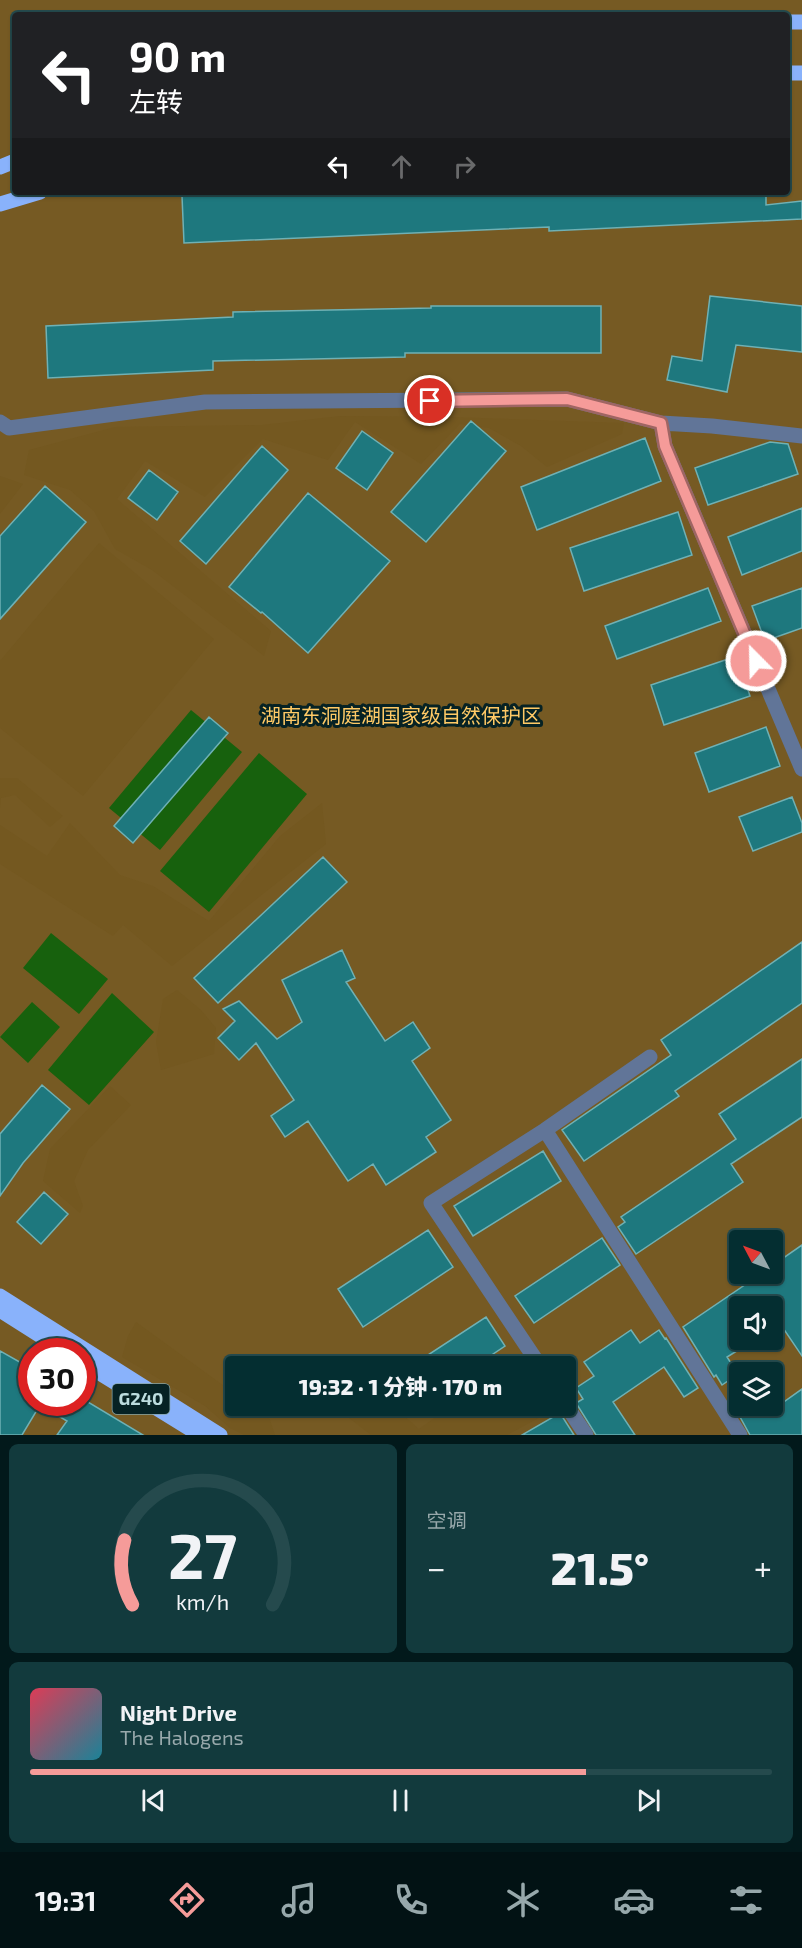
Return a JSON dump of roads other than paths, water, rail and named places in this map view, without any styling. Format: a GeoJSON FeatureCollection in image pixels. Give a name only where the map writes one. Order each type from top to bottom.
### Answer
{"type":"FeatureCollection","features":[{"type":"Feature","properties":{"kind":"main road"},"geometry":{"type":"LineString","coordinates":[[0,204],[30,195]]}},
{"type":"Feature","properties":{"kind":"main road","name":"G240"},"geometry":{"type":"LineString","coordinates":[[0,1296],[220,1435]]}},
{"type":"Feature","properties":{"kind":"main road"},"geometry":{"type":"LineString","coordinates":[[0,1310],[44,1338]]}},
{"type":"Feature","properties":{"kind":"main road","name":"G240"},"geometry":{"type":"LineString","coordinates":[[96,1371],[200,1435]]}},
{"type":"Feature","properties":{"kind":"street"},"geometry":{"type":"LineString","coordinates":[[3,426],[204,402],[567,399],[661,423],[802,436]]}},
{"type":"Feature","properties":{"kind":"street"},"geometry":{"type":"LineString","coordinates":[[661,423],[665,446],[802,769]]}},
{"type":"Feature","properties":{"kind":"street"},"geometry":{"type":"LineString","coordinates":[[533,1356],[431,1203],[545,1130],[650,1056]]}},
{"type":"Feature","properties":{"kind":"street"},"geometry":{"type":"LineString","coordinates":[[545,1130],[740,1435]]}},
{"type":"Feature","properties":{"kind":"street"},"geometry":{"type":"LineString","coordinates":[[573,1416],[585,1435]]}},
{"type":"Feature","properties":{"kind":"park label","name":"湖南东洞庭湖国家级自然保护区"},"geometry":{"type":"Point","coordinates":[401,716]}}]}
